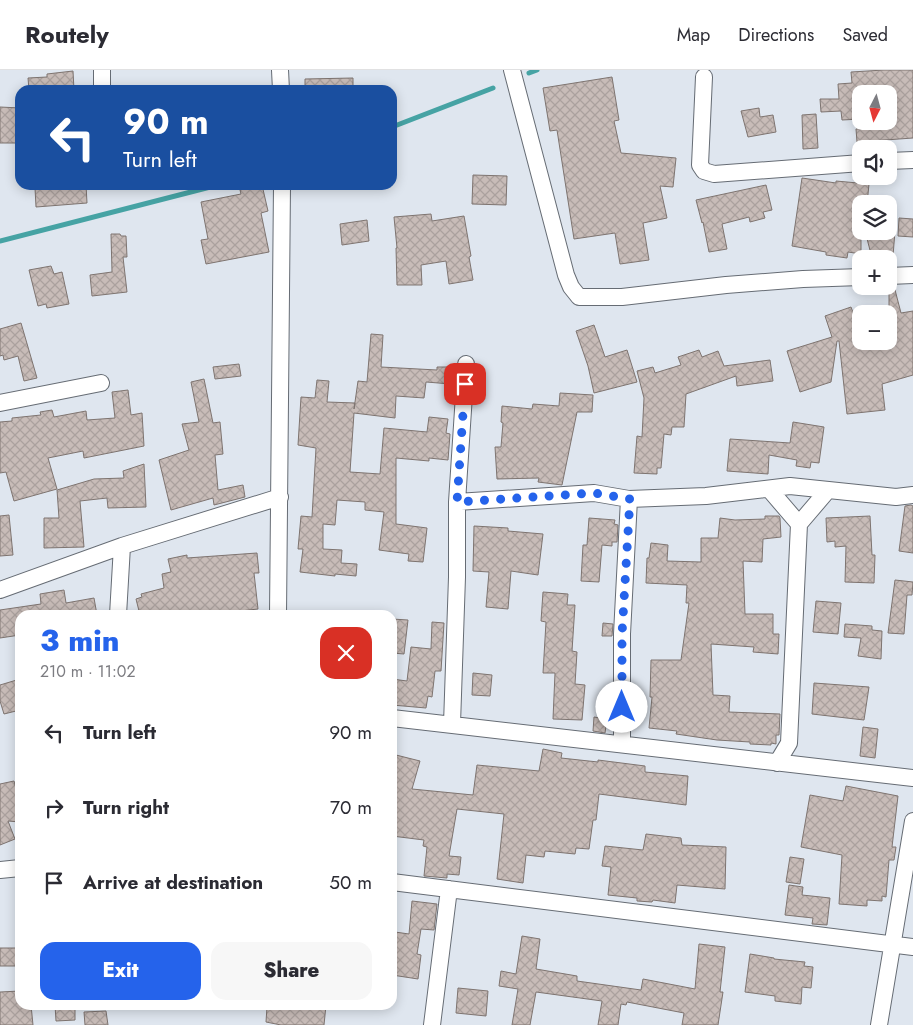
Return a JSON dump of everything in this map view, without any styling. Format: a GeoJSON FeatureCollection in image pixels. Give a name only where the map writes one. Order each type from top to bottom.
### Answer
{"type":"FeatureCollection","features":[{"type":"Feature","properties":{"kind":"street"},"geometry":{"type":"LineString","coordinates":[[102,70],[102,85]]}},
{"type":"Feature","properties":{"kind":"street"},"geometry":{"type":"LineString","coordinates":[[280,70],[280,85]]}},
{"type":"Feature","properties":{"kind":"street"},"geometry":{"type":"LineString","coordinates":[[512,70],[566,275],[571,287],[579,297],[622,297],[726,285],[852,277]]}},
{"type":"Feature","properties":{"kind":"street"},"geometry":{"type":"LineString","coordinates":[[704,77],[700,164],[704,171],[714,174],[852,164]]}},
{"type":"Feature","properties":{"kind":"street"},"geometry":{"type":"LineString","coordinates":[[897,161],[913,160]]}},
{"type":"Feature","properties":{"kind":"street"},"geometry":{"type":"LineString","coordinates":[[278,610],[282,190]]}},
{"type":"Feature","properties":{"kind":"street"},"geometry":{"type":"LineString","coordinates":[[897,276],[913,275]]}},
{"type":"Feature","properties":{"kind":"street"},"geometry":{"type":"LineString","coordinates":[[452,724],[457,577],[457,502],[466,364]]}},
{"type":"Feature","properties":{"kind":"street"},"geometry":{"type":"LineString","coordinates":[[0,403],[101,383]]}},
{"type":"Feature","properties":{"kind":"street"},"geometry":{"type":"LineString","coordinates":[[457,502],[594,493],[630,499],[706,496],[790,486],[896,497],[913,495]]}},
{"type":"Feature","properties":{"kind":"street"},"geometry":{"type":"LineString","coordinates":[[769,489],[799,524]]}},
{"type":"Feature","properties":{"kind":"street"},"geometry":{"type":"LineString","coordinates":[[777,763],[789,743],[799,524],[828,490]]}},
{"type":"Feature","properties":{"kind":"street"},"geometry":{"type":"LineString","coordinates":[[0,590],[122,546],[280,497]]}},
{"type":"Feature","properties":{"kind":"street"},"geometry":{"type":"LineString","coordinates":[[622,744],[622,634],[630,499]]}},
{"type":"Feature","properties":{"kind":"street"},"geometry":{"type":"LineString","coordinates":[[118,610],[122,546]]}},
{"type":"Feature","properties":{"kind":"street"},"geometry":{"type":"LineString","coordinates":[[397,718],[913,778]]}},
{"type":"Feature","properties":{"kind":"street"},"geometry":{"type":"LineString","coordinates":[[789,743],[805,766]]}},
{"type":"Feature","properties":{"kind":"street"},"geometry":{"type":"LineString","coordinates":[[879,1025],[913,821]]}},
{"type":"Feature","properties":{"kind":"street"},"geometry":{"type":"LineString","coordinates":[[0,870],[15,868]]}},
{"type":"Feature","properties":{"kind":"street"},"geometry":{"type":"LineString","coordinates":[[397,883],[913,947]]}},
{"type":"Feature","properties":{"kind":"street"},"geometry":{"type":"LineString","coordinates":[[432,1025],[449,889]]}},
{"type":"Feature","properties":{"kind":"building"},"geometry":{"type":"Polygon","coordinates":[[[913,70],[913,138],[857,140],[856,130],[898,130],[898,85],[852,85],[852,119],[842,120],[841,111],[821,112],[820,99],[839,99],[838,84],[852,83],[851,72],[913,70]]]}},
{"type":"Feature","properties":{"kind":"building"},"geometry":{"type":"Polygon","coordinates":[[[73,71],[74,85],[29,85],[28,78],[47,77],[47,74],[73,71]]]}},
{"type":"Feature","properties":{"kind":"building"},"geometry":{"type":"Polygon","coordinates":[[[612,77],[619,120],[614,121],[621,153],[676,158],[673,187],[660,186],[667,218],[643,223],[649,260],[620,264],[615,233],[574,239],[557,130],[550,131],[543,88],[612,77]]]}},
{"type":"Feature","properties":{"kind":"building"},"geometry":{"type":"Polygon","coordinates":[[[353,78],[353,85],[305,85],[305,79],[353,78]]]}},
{"type":"Feature","properties":{"kind":"building"},"geometry":{"type":"Polygon","coordinates":[[[0,107],[15,108],[15,143],[0,143],[0,107]]]}},
{"type":"Feature","properties":{"kind":"building"},"geometry":{"type":"Polygon","coordinates":[[[759,108],[760,117],[773,115],[776,132],[748,137],[741,111],[759,108]]]}},
{"type":"Feature","properties":{"kind":"building"},"geometry":{"type":"Polygon","coordinates":[[[816,114],[818,148],[803,149],[802,115],[816,114]]]}},
{"type":"Feature","properties":{"kind":"building"},"geometry":{"type":"Polygon","coordinates":[[[473,175],[507,176],[506,205],[472,204],[473,175]]]}},
{"type":"Feature","properties":{"kind":"building"},"geometry":{"type":"Polygon","coordinates":[[[802,178],[836,183],[836,181],[852,182],[852,185],[869,185],[868,195],[852,195],[852,240],[861,240],[861,250],[848,252],[847,258],[826,255],[826,252],[792,246],[802,178]]]}},
{"type":"Feature","properties":{"kind":"building"},"geometry":{"type":"Polygon","coordinates":[[[766,185],[772,210],[763,212],[765,218],[750,222],[749,217],[722,224],[727,249],[709,252],[696,200],[766,185]]]}},
{"type":"Feature","properties":{"kind":"building"},"geometry":{"type":"Polygon","coordinates":[[[35,190],[86,190],[87,203],[36,207],[35,190]]]}},
{"type":"Feature","properties":{"kind":"building"},"geometry":{"type":"Polygon","coordinates":[[[240,190],[263,190],[268,211],[261,213],[269,252],[206,264],[201,240],[208,239],[201,202],[241,194],[240,190]]]}},
{"type":"Feature","properties":{"kind":"building"},"geometry":{"type":"Polygon","coordinates":[[[431,214],[432,221],[464,216],[473,280],[449,284],[446,261],[421,265],[422,285],[397,285],[397,248],[394,217],[431,214]]]}},
{"type":"Feature","properties":{"kind":"building"},"geometry":{"type":"Polygon","coordinates":[[[899,218],[913,219],[913,237],[898,236],[899,218]]]}},
{"type":"Feature","properties":{"kind":"building"},"geometry":{"type":"Polygon","coordinates":[[[367,220],[369,241],[342,245],[340,224],[367,220]]]}},
{"type":"Feature","properties":{"kind":"building"},"geometry":{"type":"Polygon","coordinates":[[[111,234],[126,236],[127,257],[123,257],[127,292],[92,296],[90,275],[112,272],[111,234]]]}},
{"type":"Feature","properties":{"kind":"building"},"geometry":{"type":"Polygon","coordinates":[[[867,240],[894,240],[893,250],[870,250],[867,240]]]}},
{"type":"Feature","properties":{"kind":"building"},"geometry":{"type":"Polygon","coordinates":[[[51,266],[54,274],[62,272],[69,304],[47,308],[46,304],[38,306],[29,270],[51,266]]]}},
{"type":"Feature","properties":{"kind":"building"},"geometry":{"type":"Polygon","coordinates":[[[889,295],[896,295],[901,313],[913,311],[913,375],[882,384],[885,410],[847,414],[839,341],[837,341],[831,382],[800,392],[787,351],[832,337],[825,316],[851,307],[852,350],[897,350],[897,305],[889,305],[889,295]]]}},
{"type":"Feature","properties":{"kind":"building"},"geometry":{"type":"Polygon","coordinates":[[[21,323],[37,378],[24,381],[18,356],[4,360],[3,355],[0,356],[0,329],[21,323]]]}},
{"type":"Feature","properties":{"kind":"building"},"geometry":{"type":"Polygon","coordinates":[[[594,325],[605,357],[627,350],[637,382],[594,393],[588,366],[576,331],[594,325]]]}},
{"type":"Feature","properties":{"kind":"building"},"geometry":{"type":"Polygon","coordinates":[[[371,334],[383,335],[381,367],[437,370],[437,367],[451,367],[451,384],[426,382],[424,398],[396,396],[395,418],[354,413],[350,472],[380,474],[384,428],[427,432],[429,417],[448,419],[446,433],[450,434],[448,460],[429,458],[429,461],[396,458],[396,524],[427,528],[423,562],[408,561],[409,554],[379,550],[384,512],[365,510],[365,502],[337,500],[335,525],[323,524],[323,549],[342,550],[341,563],[357,564],[356,576],[300,572],[303,549],[298,549],[301,516],[312,517],[316,448],[298,445],[301,397],[315,398],[317,380],[329,381],[327,402],[355,403],[358,381],[367,382],[371,334]]]}},
{"type":"Feature","properties":{"kind":"building"},"geometry":{"type":"Polygon","coordinates":[[[699,350],[702,357],[718,351],[724,366],[770,360],[773,381],[737,386],[736,376],[686,394],[684,427],[672,427],[671,435],[664,434],[661,468],[657,468],[657,474],[634,473],[637,436],[642,437],[644,398],[637,371],[653,367],[655,373],[681,365],[678,357],[699,350]]]}},
{"type":"Feature","properties":{"kind":"building"},"geometry":{"type":"Polygon","coordinates":[[[239,364],[241,376],[215,379],[213,367],[239,364]]]}},
{"type":"Feature","properties":{"kind":"building"},"geometry":{"type":"Polygon","coordinates":[[[204,379],[213,423],[220,422],[223,454],[215,455],[218,490],[243,485],[245,497],[214,505],[213,498],[171,510],[159,460],[189,450],[182,424],[199,422],[191,382],[204,379]]]}},
{"type":"Feature","properties":{"kind":"building"},"geometry":{"type":"Polygon","coordinates":[[[128,390],[131,415],[142,413],[144,446],[84,458],[83,451],[48,458],[57,489],[14,501],[6,472],[0,473],[0,422],[12,421],[12,418],[41,415],[40,412],[52,410],[54,417],[86,411],[87,420],[115,418],[112,392],[128,390]]]}},
{"type":"Feature","properties":{"kind":"building"},"geometry":{"type":"Polygon","coordinates":[[[560,393],[593,395],[592,412],[577,412],[562,485],[538,482],[539,478],[497,479],[495,447],[501,447],[502,406],[532,409],[533,404],[559,406],[560,393]]]}},
{"type":"Feature","properties":{"kind":"building"},"geometry":{"type":"Polygon","coordinates":[[[793,422],[824,427],[819,463],[811,462],[810,468],[796,466],[797,460],[769,455],[768,474],[727,471],[730,439],[790,443],[793,422]]]}},
{"type":"Feature","properties":{"kind":"building"},"geometry":{"type":"Polygon","coordinates":[[[144,464],[146,507],[108,508],[107,498],[80,501],[84,547],[44,548],[44,518],[59,518],[57,490],[94,479],[124,478],[123,471],[144,464]]]}},
{"type":"Feature","properties":{"kind":"building"},"geometry":{"type":"Polygon","coordinates":[[[905,506],[913,506],[913,553],[899,551],[905,506]]]}},
{"type":"Feature","properties":{"kind":"building"},"geometry":{"type":"Polygon","coordinates":[[[9,515],[13,555],[0,556],[0,516],[9,515]]]}},
{"type":"Feature","properties":{"kind":"building"},"geometry":{"type":"Polygon","coordinates":[[[765,516],[779,516],[781,537],[763,539],[762,562],[743,561],[745,614],[773,614],[773,634],[779,634],[778,654],[753,652],[754,647],[711,644],[713,695],[730,696],[729,712],[780,714],[779,735],[776,735],[776,744],[750,744],[750,742],[717,740],[676,734],[677,731],[649,728],[652,697],[650,697],[651,660],[681,660],[689,603],[686,603],[687,585],[646,583],[647,558],[649,558],[651,543],[668,545],[667,561],[701,562],[701,538],[718,538],[720,518],[735,520],[765,519],[765,516]]]}},
{"type":"Feature","properties":{"kind":"building"},"geometry":{"type":"Polygon","coordinates":[[[870,516],[872,555],[875,555],[874,583],[845,582],[846,546],[835,547],[835,541],[827,542],[826,518],[870,516]]]}},
{"type":"Feature","properties":{"kind":"building"},"geometry":{"type":"Polygon","coordinates":[[[589,518],[615,520],[614,524],[618,525],[617,542],[612,542],[612,546],[602,545],[599,582],[581,581],[583,545],[587,545],[589,518]]]}},
{"type":"Feature","properties":{"kind":"building"},"geometry":{"type":"Polygon","coordinates":[[[474,526],[508,528],[508,531],[543,534],[538,575],[511,571],[508,609],[486,607],[489,572],[473,571],[474,526]]]}},
{"type":"Feature","properties":{"kind":"building"},"geometry":{"type":"Polygon","coordinates":[[[257,553],[259,573],[254,573],[258,609],[139,610],[136,599],[142,597],[141,594],[164,588],[162,574],[171,572],[168,559],[187,555],[187,558],[257,553]]]}},
{"type":"Feature","properties":{"kind":"building"},"geometry":{"type":"Polygon","coordinates":[[[895,580],[913,582],[912,595],[907,595],[904,634],[888,633],[895,580]]]}},
{"type":"Feature","properties":{"kind":"building"},"geometry":{"type":"Polygon","coordinates":[[[64,590],[66,603],[94,598],[96,610],[15,610],[15,636],[0,638],[0,610],[41,604],[40,594],[64,590]]]}},
{"type":"Feature","properties":{"kind":"building"},"geometry":{"type":"Polygon","coordinates":[[[543,592],[568,594],[567,605],[575,605],[572,651],[577,652],[575,684],[585,685],[582,720],[553,719],[555,673],[543,673],[546,622],[541,621],[543,592]]]}},
{"type":"Feature","properties":{"kind":"building"},"geometry":{"type":"Polygon","coordinates":[[[816,601],[841,603],[838,634],[813,632],[816,601]]]}},
{"type":"Feature","properties":{"kind":"building"},"geometry":{"type":"Polygon","coordinates":[[[397,619],[408,620],[404,654],[397,653],[397,619]]]}},
{"type":"Feature","properties":{"kind":"building"},"geometry":{"type":"Polygon","coordinates":[[[432,622],[444,623],[441,671],[435,671],[432,697],[428,696],[426,708],[397,705],[397,680],[407,681],[411,647],[431,649],[432,622]]]}},
{"type":"Feature","properties":{"kind":"building"},"geometry":{"type":"Polygon","coordinates":[[[603,623],[613,624],[612,636],[602,636],[603,623]]]}},
{"type":"Feature","properties":{"kind":"building"},"geometry":{"type":"Polygon","coordinates":[[[845,624],[872,626],[872,630],[882,631],[881,659],[858,656],[861,638],[844,637],[845,624]]]}},
{"type":"Feature","properties":{"kind":"building"},"geometry":{"type":"Polygon","coordinates":[[[473,673],[492,675],[490,696],[472,695],[473,673]]]}},
{"type":"Feature","properties":{"kind":"building"},"geometry":{"type":"Polygon","coordinates":[[[15,680],[15,711],[4,714],[0,701],[0,685],[15,680]]]}},
{"type":"Feature","properties":{"kind":"building"},"geometry":{"type":"Polygon","coordinates":[[[814,683],[869,687],[864,720],[812,714],[814,683]]]}},
{"type":"Feature","properties":{"kind":"building"},"geometry":{"type":"Polygon","coordinates":[[[594,717],[607,719],[605,733],[593,731],[594,717]]]}},
{"type":"Feature","properties":{"kind":"building"},"geometry":{"type":"Polygon","coordinates":[[[863,727],[878,729],[875,758],[860,756],[863,727]]]}},
{"type":"Feature","properties":{"kind":"building"},"geometry":{"type":"Polygon","coordinates":[[[543,749],[562,753],[561,758],[598,762],[598,760],[645,766],[645,772],[688,776],[686,805],[599,794],[596,820],[593,820],[589,849],[576,848],[575,854],[545,851],[544,857],[526,855],[523,883],[497,879],[504,814],[457,809],[449,856],[461,857],[459,875],[447,874],[447,878],[424,876],[427,847],[423,846],[424,840],[397,837],[397,755],[420,761],[412,789],[473,795],[477,765],[539,771],[543,749]]]}},
{"type":"Feature","properties":{"kind":"building"},"geometry":{"type":"Polygon","coordinates":[[[14,781],[15,822],[8,821],[15,839],[0,845],[0,784],[14,781]]]}},
{"type":"Feature","properties":{"kind":"building"},"geometry":{"type":"Polygon","coordinates":[[[846,786],[898,796],[892,847],[896,847],[894,860],[889,860],[886,897],[882,896],[882,901],[867,900],[867,906],[839,904],[842,855],[801,847],[810,795],[843,801],[846,786]]]}},
{"type":"Feature","properties":{"kind":"building"},"geometry":{"type":"Polygon","coordinates":[[[646,834],[681,838],[682,845],[726,847],[725,889],[677,885],[675,903],[653,900],[652,902],[637,901],[637,898],[608,895],[611,867],[602,866],[605,846],[643,850],[646,834]]]}},
{"type":"Feature","properties":{"kind":"building"},"geometry":{"type":"Polygon","coordinates":[[[790,857],[804,859],[800,884],[786,882],[790,857]]]}},
{"type":"Feature","properties":{"kind":"building"},"geometry":{"type":"Polygon","coordinates":[[[789,885],[803,887],[802,895],[830,898],[827,925],[812,924],[813,918],[785,915],[789,885]]]}},
{"type":"Feature","properties":{"kind":"building"},"geometry":{"type":"Polygon","coordinates":[[[412,901],[437,904],[434,930],[421,929],[417,954],[421,955],[418,979],[397,976],[397,932],[409,934],[412,901]]]}},
{"type":"Feature","properties":{"kind":"building"},"geometry":{"type":"Polygon","coordinates":[[[522,936],[540,939],[536,969],[577,976],[577,981],[641,990],[643,979],[695,989],[699,944],[725,947],[720,992],[723,992],[718,1025],[682,1025],[684,1013],[627,1002],[626,1005],[621,1004],[618,1025],[598,1025],[602,1001],[536,992],[530,1025],[512,1025],[518,989],[499,986],[501,971],[516,974],[522,936]]]}},
{"type":"Feature","properties":{"kind":"building"},"geometry":{"type":"Polygon","coordinates":[[[0,948],[15,948],[15,966],[0,966],[0,948]]]}},
{"type":"Feature","properties":{"kind":"building"},"geometry":{"type":"Polygon","coordinates":[[[750,954],[805,962],[804,966],[813,967],[811,988],[802,987],[801,1004],[775,1001],[775,996],[745,992],[750,954]]]}},
{"type":"Feature","properties":{"kind":"building"},"geometry":{"type":"Polygon","coordinates":[[[458,988],[488,991],[486,1016],[456,1013],[458,988]]]}},
{"type":"Feature","properties":{"kind":"building"},"geometry":{"type":"Polygon","coordinates":[[[15,991],[15,1010],[32,1010],[33,1025],[0,1025],[0,992],[15,991]]]}},
{"type":"Feature","properties":{"kind":"building"},"geometry":{"type":"Polygon","coordinates":[[[55,1010],[75,1010],[75,1020],[56,1021],[55,1010]]]}},
{"type":"Feature","properties":{"kind":"building"},"geometry":{"type":"Polygon","coordinates":[[[267,1010],[326,1010],[324,1025],[281,1025],[266,1022],[267,1010]]]}},
{"type":"Feature","properties":{"kind":"building"},"geometry":{"type":"Polygon","coordinates":[[[106,1011],[108,1025],[85,1025],[84,1012],[106,1011]]]}},
{"type":"Feature","properties":{"kind":"waterway"},"geometry":{"type":"LineString","coordinates":[[529,73],[537,70]]}},
{"type":"Feature","properties":{"kind":"waterway"},"geometry":{"type":"LineString","coordinates":[[397,125],[493,88]]}},
{"type":"Feature","properties":{"kind":"waterway"},"geometry":{"type":"LineString","coordinates":[[0,241],[199,190]]}},
{"type":"Feature","properties":{"kind":"route"},"geometry":{"type":"LineString","coordinates":[[465,384],[457,502],[594,493],[630,499],[622,634],[622,707]]}}]}
